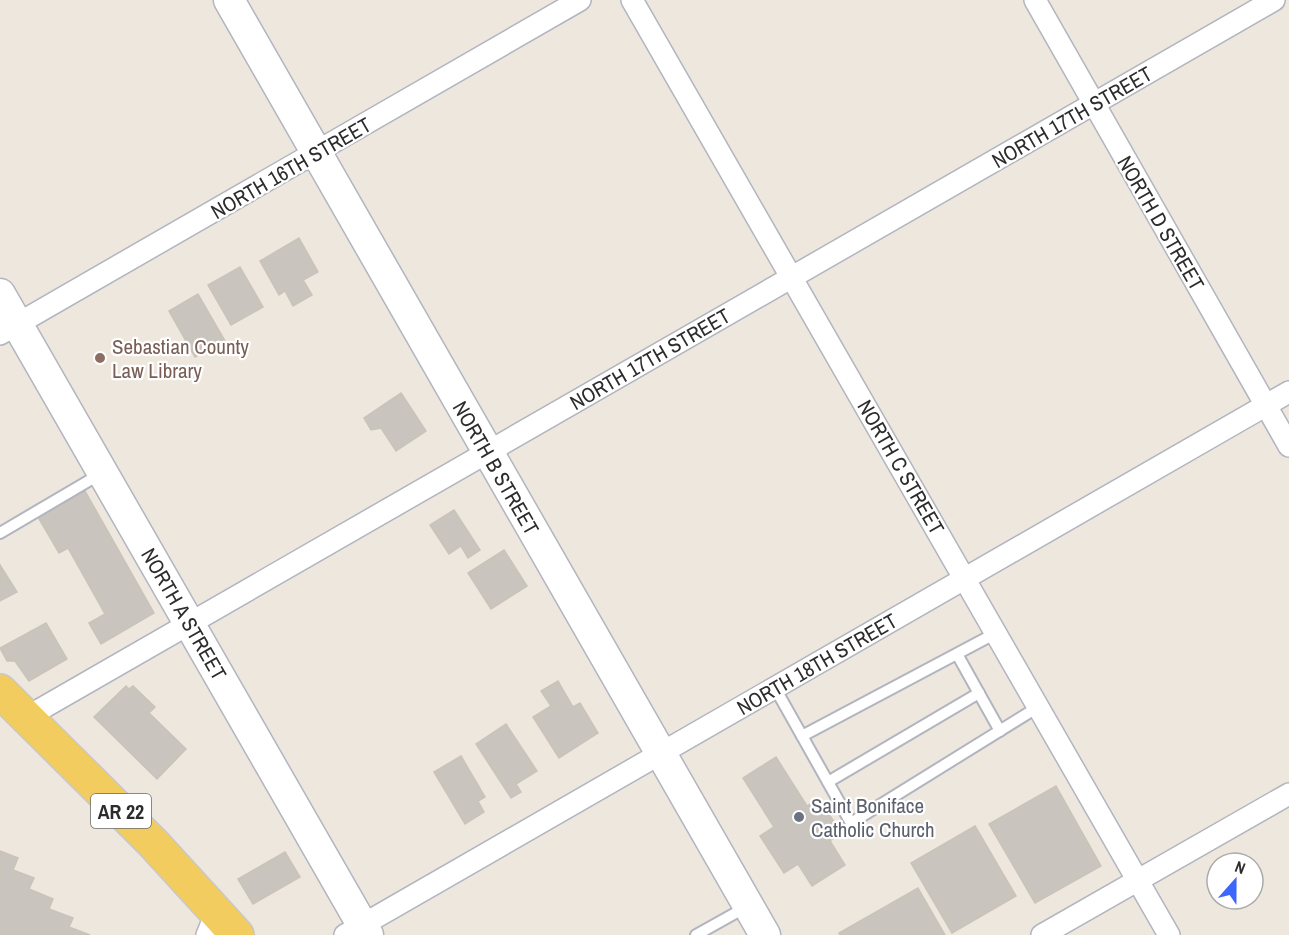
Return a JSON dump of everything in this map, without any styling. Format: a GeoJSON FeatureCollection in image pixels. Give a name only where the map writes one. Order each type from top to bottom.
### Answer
{"type":"FeatureCollection","features":[{"type":"Feature","properties":{"kind":"main road","name":"AR 22"},"geometry":{"type":"LineString","coordinates":[[0,691],[153,843],[220,927]]}},
{"type":"Feature","properties":{"kind":"street","name":"NORTH B STREET"},"geometry":{"type":"LineString","coordinates":[[229,0],[765,935]]}},
{"type":"Feature","properties":{"kind":"street","name":"NORTH 16TH STREET"},"geometry":{"type":"LineString","coordinates":[[8,329],[580,0]]}},
{"type":"Feature","properties":{"kind":"street","name":"NORTH C STREET"},"geometry":{"type":"LineString","coordinates":[[632,0],[1169,935]]}},
{"type":"Feature","properties":{"kind":"street","name":"NORTH D STREET"},"geometry":{"type":"LineString","coordinates":[[1035,0],[1289,446]]}},
{"type":"Feature","properties":{"kind":"street","name":"NORTH 17TH STREET"},"geometry":{"type":"LineString","coordinates":[[27,717],[1274,0]]}},
{"type":"Feature","properties":{"kind":"street","name":"NORTH A STREET"},"geometry":{"type":"LineString","coordinates":[[0,294],[8,329],[103,473],[189,624],[358,932]]}},
{"type":"Feature","properties":{"kind":"street","name":"NORTH 18TH STREET"},"geometry":{"type":"LineString","coordinates":[[358,932],[660,754],[1289,392]]}},
{"type":"Feature","properties":{"kind":"street"},"geometry":{"type":"LineString","coordinates":[[1042,935],[1289,794]]}},
{"type":"Feature","properties":{"kind":"lane"},"geometry":{"type":"LineString","coordinates":[[0,533],[103,473]]}},
{"type":"Feature","properties":{"kind":"lane"},"geometry":{"type":"LineString","coordinates":[[802,736],[996,633]]}},
{"type":"Feature","properties":{"kind":"lane"},"geometry":{"type":"LineString","coordinates":[[957,654],[1000,731]]}},
{"type":"Feature","properties":{"kind":"lane"},"geometry":{"type":"LineString","coordinates":[[775,688],[851,823],[1038,707]]}},
{"type":"Feature","properties":{"kind":"lane"},"geometry":{"type":"LineString","coordinates":[[828,782],[979,693]]}},
{"type":"Feature","properties":{"kind":"lane"},"geometry":{"type":"LineString","coordinates":[[696,935],[748,906]]}},
{"type":"Feature","properties":{"kind":"building"},"geometry":{"type":"Polygon","coordinates":[[[299,238],[318,272],[303,280],[312,295],[293,306],[285,291],[279,295],[260,261],[299,238]]]}},
{"type":"Feature","properties":{"kind":"building"},"geometry":{"type":"Polygon","coordinates":[[[240,267],[263,307],[231,325],[208,285],[240,267]]]}},
{"type":"Feature","properties":{"kind":"building"},"geometry":{"type":"Polygon","coordinates":[[[198,294],[225,341],[195,357],[169,311],[198,294]]]}},
{"type":"Feature","properties":{"kind":"building"},"geometry":{"type":"Polygon","coordinates":[[[401,393],[426,431],[396,451],[381,428],[371,430],[364,418],[401,393]]]}},
{"type":"Feature","properties":{"kind":"building"},"geometry":{"type":"Polygon","coordinates":[[[85,491],[154,613],[101,644],[89,623],[105,614],[68,548],[59,553],[38,517],[85,491]]]}},
{"type":"Feature","properties":{"kind":"building"},"geometry":{"type":"Polygon","coordinates":[[[454,510],[480,550],[468,558],[461,546],[449,554],[430,525],[454,510]]]}},
{"type":"Feature","properties":{"kind":"building"},"geometry":{"type":"Polygon","coordinates":[[[504,550],[527,586],[491,609],[468,573],[504,550]]]}},
{"type":"Feature","properties":{"kind":"building"},"geometry":{"type":"Polygon","coordinates":[[[0,565],[17,592],[0,601],[0,565]]]}},
{"type":"Feature","properties":{"kind":"building"},"geometry":{"type":"Polygon","coordinates":[[[46,623],[67,659],[29,681],[15,661],[7,661],[0,648],[46,623]]]}},
{"type":"Feature","properties":{"kind":"building"},"geometry":{"type":"Polygon","coordinates":[[[558,681],[573,707],[580,703],[598,733],[559,758],[533,717],[551,706],[541,691],[558,681]]]}},
{"type":"Feature","properties":{"kind":"building"},"geometry":{"type":"Polygon","coordinates":[[[126,686],[129,689],[133,686],[155,707],[149,713],[186,749],[157,779],[94,717],[126,686]]]}},
{"type":"Feature","properties":{"kind":"building"},"geometry":{"type":"Polygon","coordinates":[[[506,724],[537,771],[516,784],[521,792],[511,798],[476,744],[506,724]]]}},
{"type":"Feature","properties":{"kind":"building"},"geometry":{"type":"Polygon","coordinates":[[[461,756],[485,797],[478,801],[484,812],[465,824],[434,772],[461,756]]]}},
{"type":"Feature","properties":{"kind":"building","name":"Saint Boniface Catholic Church"},"geometry":{"type":"Polygon","coordinates":[[[776,757],[807,806],[819,798],[841,833],[830,841],[845,865],[812,886],[798,864],[784,873],[760,836],[774,827],[743,778],[776,757]]]}},
{"type":"Feature","properties":{"kind":"building"},"geometry":{"type":"Polygon","coordinates":[[[1056,786],[1101,866],[1035,903],[989,824],[1056,786]]]}},
{"type":"Feature","properties":{"kind":"building"},"geometry":{"type":"Polygon","coordinates":[[[975,826],[1016,896],[952,933],[911,863],[975,826]]]}},
{"type":"Feature","properties":{"kind":"building"},"geometry":{"type":"Polygon","coordinates":[[[0,851],[18,858],[13,870],[34,878],[29,889],[53,899],[49,909],[73,918],[69,927],[90,935],[0,935],[0,851]]]}},
{"type":"Feature","properties":{"kind":"building"},"geometry":{"type":"Polygon","coordinates":[[[285,852],[300,877],[253,904],[238,879],[285,852]]]}},
{"type":"Feature","properties":{"kind":"building"},"geometry":{"type":"Polygon","coordinates":[[[918,888],[945,935],[840,935],[839,933],[918,888]]]}},
{"type":"Feature","properties":{"kind":"place","name":"Sebastian County Law Library"},"geometry":{"type":"Point","coordinates":[100,358]}},
{"type":"Feature","properties":{"kind":"place","name":"Saint Boniface Catholic Church"},"geometry":{"type":"Point","coordinates":[799,817]}}]}
